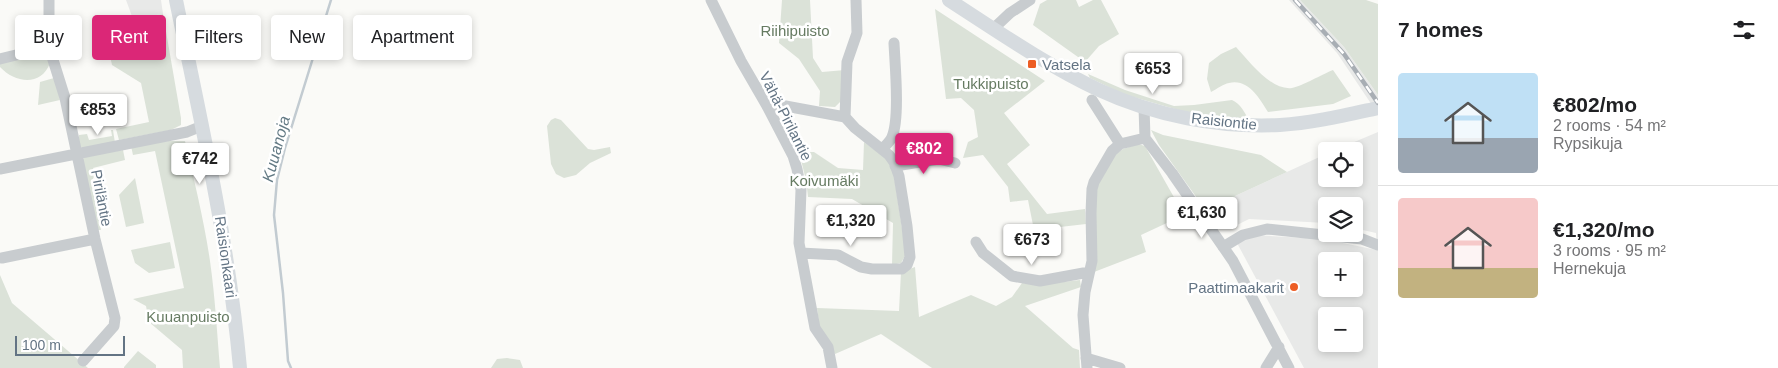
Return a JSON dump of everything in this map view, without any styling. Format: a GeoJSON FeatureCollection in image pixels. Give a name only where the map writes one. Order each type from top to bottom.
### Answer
{"type":"FeatureCollection","features":[{"type":"Feature","properties":{"kind":"main road","name":"Raisionkaari"},"geometry":{"type":"LineString","coordinates":[[176,0],[217,198],[240,368]]}},
{"type":"Feature","properties":{"kind":"main road","name":"Raisiontie"},"geometry":{"type":"LineString","coordinates":[[948,0],[1078,79],[1115,97],[1144,107],[1214,123],[1264,126],[1320,120],[1378,108]]}},
{"type":"Feature","properties":{"kind":"street","name":"Piriläntie"},"geometry":{"type":"LineString","coordinates":[[49,0],[49,15]]}},
{"type":"Feature","properties":{"kind":"street","name":"Vähä-Pirilantie"},"geometry":{"type":"LineString","coordinates":[[712,0],[741,61],[767,106],[798,169],[801,190],[798,235],[801,253],[815,328],[828,348],[832,368]]}},
{"type":"Feature","properties":{"kind":"street"},"geometry":{"type":"LineString","coordinates":[[845,117],[847,62],[857,33],[856,0]]}},
{"type":"Feature","properties":{"kind":"street"},"geometry":{"type":"LineString","coordinates":[[993,29],[1010,13],[1030,0]]}},
{"type":"Feature","properties":{"kind":"street"},"geometry":{"type":"LineString","coordinates":[[882,148],[893,136],[895,121],[894,43]]}},
{"type":"Feature","properties":{"kind":"street"},"geometry":{"type":"LineString","coordinates":[[0,59],[15,55]]}},
{"type":"Feature","properties":{"kind":"street","name":"Piriläntie"},"geometry":{"type":"LineString","coordinates":[[53,60],[65,98],[78,153],[95,239],[115,322],[114,326],[83,361]]}},
{"type":"Feature","properties":{"kind":"street"},"geometry":{"type":"LineString","coordinates":[[1092,100],[1120,144]]}},
{"type":"Feature","properties":{"kind":"street"},"geometry":{"type":"LineString","coordinates":[[767,106],[780,105],[845,117],[855,128],[882,148],[895,166],[899,176],[908,226],[910,257],[907,265],[902,269],[872,269],[861,267],[838,255],[801,253]]}},
{"type":"Feature","properties":{"kind":"street"},"geometry":{"type":"LineString","coordinates":[[1144,107],[1145,138],[1223,246],[1290,368]]}},
{"type":"Feature","properties":{"kind":"street"},"geometry":{"type":"LineString","coordinates":[[0,169],[188,132],[202,126]]}},
{"type":"Feature","properties":{"kind":"street"},"geometry":{"type":"LineString","coordinates":[[1120,368],[1086,363],[1083,315],[1084,292],[1092,261],[1092,189],[1106,158],[1112,151],[1120,144],[1145,138]]}},
{"type":"Feature","properties":{"kind":"street"},"geometry":{"type":"LineString","coordinates":[[895,166],[939,159],[954,163]]}},
{"type":"Feature","properties":{"kind":"street"},"geometry":{"type":"LineString","coordinates":[[1223,246],[1243,235],[1267,229],[1362,238],[1378,246]]}},
{"type":"Feature","properties":{"kind":"street"},"geometry":{"type":"LineString","coordinates":[[2,258],[95,239]]}},
{"type":"Feature","properties":{"kind":"street"},"geometry":{"type":"LineString","coordinates":[[976,242],[983,253],[1012,276],[1040,281],[1089,272]]}},
{"type":"Feature","properties":{"kind":"street"},"geometry":{"type":"LineString","coordinates":[[1266,368],[1279,347]]}},
{"type":"Feature","properties":{"kind":"shaded area"},"geometry":{"type":"Polygon","coordinates":[[[126,0],[161,0],[163,14],[132,15],[126,0]]]}},
{"type":"Feature","properties":{"kind":"shaded area"},"geometry":{"type":"Polygon","coordinates":[[[1289,0],[1300,0],[1344,47],[1378,95],[1378,114],[1337,53],[1289,0]]]}},
{"type":"Feature","properties":{"kind":"shaded area"},"geometry":{"type":"Polygon","coordinates":[[[1378,132],[1378,368],[1304,368],[1237,243],[1253,235],[1318,239],[1318,242],[1338,242],[1377,250],[1376,233],[1363,230],[1363,197],[1318,197],[1318,223],[1249,219],[1229,229],[1235,196],[1318,158],[1318,187],[1363,187],[1363,142],[1354,142],[1378,132]]]}},
{"type":"Feature","properties":{"kind":"green space","name":"Riihipuisto"},"geometry":{"type":"Polygon","coordinates":[[[782,0],[810,0],[813,58],[822,72],[845,70],[842,100],[835,107],[819,106],[820,91],[799,59],[779,43],[782,0]]]}},
{"type":"Feature","properties":{"kind":"green space"},"geometry":{"type":"Polygon","coordinates":[[[1047,0],[1076,0],[1079,7],[1093,0],[1101,0],[1119,34],[1099,46],[1085,62],[1033,25],[1040,4],[1047,0]]]}},
{"type":"Feature","properties":{"kind":"green space"},"geometry":{"type":"Polygon","coordinates":[[[1300,0],[1366,0],[1378,4],[1378,95],[1344,47],[1300,0]]]}},
{"type":"Feature","properties":{"kind":"green space","name":"Tukkipuisto"},"geometry":{"type":"Polygon","coordinates":[[[935,9],[1045,81],[1004,113],[1030,145],[1007,164],[1047,214],[1085,209],[1086,224],[1034,230],[1028,200],[1010,202],[1008,187],[983,155],[963,158],[968,142],[978,137],[974,110],[961,98],[946,99],[935,9]]]}},
{"type":"Feature","properties":{"kind":"green space"},"geometry":{"type":"Polygon","coordinates":[[[166,31],[181,125],[171,130],[119,140],[116,129],[149,122],[141,83],[112,65],[111,60],[166,60],[166,31]]]}},
{"type":"Feature","properties":{"kind":"green space"},"geometry":{"type":"Polygon","coordinates":[[[1236,47],[1261,74],[1276,85],[1292,88],[1333,70],[1351,96],[1333,104],[1268,112],[1253,91],[1242,84],[1236,82],[1222,85],[1211,92],[1207,79],[1209,63],[1221,54],[1236,47]]]}},
{"type":"Feature","properties":{"kind":"green space"},"geometry":{"type":"Polygon","coordinates":[[[15,59],[48,60],[50,63],[46,71],[40,76],[27,80],[20,79],[6,72],[0,67],[0,62],[15,59]]]}},
{"type":"Feature","properties":{"kind":"green space"},"geometry":{"type":"Polygon","coordinates":[[[1088,74],[1125,90],[1174,106],[1232,100],[1240,106],[1249,120],[1185,112],[1123,94],[1090,78],[1088,74]]]}},
{"type":"Feature","properties":{"kind":"green space"},"geometry":{"type":"Polygon","coordinates":[[[54,78],[60,100],[38,105],[40,82],[54,78]]]}},
{"type":"Feature","properties":{"kind":"green space"},"geometry":{"type":"Polygon","coordinates":[[[555,118],[561,120],[588,149],[594,150],[610,147],[611,153],[590,163],[576,175],[564,178],[556,174],[551,164],[547,126],[555,118]]]}},
{"type":"Feature","properties":{"kind":"green space"},"geometry":{"type":"Polygon","coordinates":[[[111,130],[113,130],[115,143],[82,148],[79,145],[79,135],[87,134],[89,140],[112,136],[111,130]]]}},
{"type":"Feature","properties":{"kind":"green space"},"geometry":{"type":"Polygon","coordinates":[[[1151,130],[1163,135],[1261,155],[1287,172],[1235,196],[1228,227],[1217,226],[1159,145],[1151,130]]]}},
{"type":"Feature","properties":{"kind":"green space","name":"Kuuanpuisto"},"geometry":{"type":"Polygon","coordinates":[[[168,141],[185,141],[210,261],[220,368],[183,368],[182,350],[149,322],[146,306],[133,299],[184,288],[155,151],[133,155],[131,146],[168,141]]]}},
{"type":"Feature","properties":{"kind":"green space","name":"Koivumäki"},"geometry":{"type":"Polygon","coordinates":[[[864,142],[892,163],[906,254],[901,263],[892,265],[893,223],[852,199],[808,197],[799,152],[814,152],[838,168],[863,170],[864,142]]]}},
{"type":"Feature","properties":{"kind":"green space"},"geometry":{"type":"Polygon","coordinates":[[[1138,144],[1145,146],[1184,215],[1141,235],[1146,252],[1094,272],[1095,192],[1113,156],[1123,149],[1138,144]]]}},
{"type":"Feature","properties":{"kind":"green space"},"geometry":{"type":"Polygon","coordinates":[[[123,150],[125,160],[93,168],[95,174],[92,181],[101,230],[96,230],[82,160],[86,156],[123,150]]]}},
{"type":"Feature","properties":{"kind":"green space"},"geometry":{"type":"Polygon","coordinates":[[[135,178],[144,223],[126,227],[119,195],[135,178]]]}},
{"type":"Feature","properties":{"kind":"green space"},"geometry":{"type":"Polygon","coordinates":[[[170,242],[175,268],[149,273],[135,263],[131,250],[170,242]]]}},
{"type":"Feature","properties":{"kind":"green space"},"geometry":{"type":"Polygon","coordinates":[[[915,267],[919,317],[971,295],[996,306],[1012,297],[1022,283],[1037,285],[1080,280],[1081,287],[1025,306],[1073,348],[1079,350],[1080,368],[932,368],[881,334],[835,354],[820,331],[817,308],[899,311],[901,272],[915,267]]]}},
{"type":"Feature","properties":{"kind":"green space"},"geometry":{"type":"Polygon","coordinates":[[[0,275],[12,303],[88,368],[0,368],[0,275]]]}},
{"type":"Feature","properties":{"kind":"green space"},"geometry":{"type":"Polygon","coordinates":[[[138,351],[156,365],[156,368],[124,368],[138,351]]]}},
{"type":"Feature","properties":{"kind":"green space"},"geometry":{"type":"Polygon","coordinates":[[[497,359],[520,360],[523,368],[491,368],[497,359]]]}},
{"type":"Feature","properties":{"kind":"waterway","name":"Kuuanoja"},"geometry":{"type":"LineString","coordinates":[[291,368],[288,361],[283,293],[274,215],[277,180],[285,148],[331,0]]}},
{"type":"Feature","properties":{"kind":"railway"},"geometry":{"type":"LineString","coordinates":[[1295,0],[1344,54],[1378,103]]}},
{"type":"Feature","properties":{"kind":"place","name":"Vatsela"},"geometry":{"type":"Point","coordinates":[1032,64]}},
{"type":"Feature","properties":{"kind":"place","name":"Paattimaakarit"},"geometry":{"type":"Point","coordinates":[1294,287]}}]}
